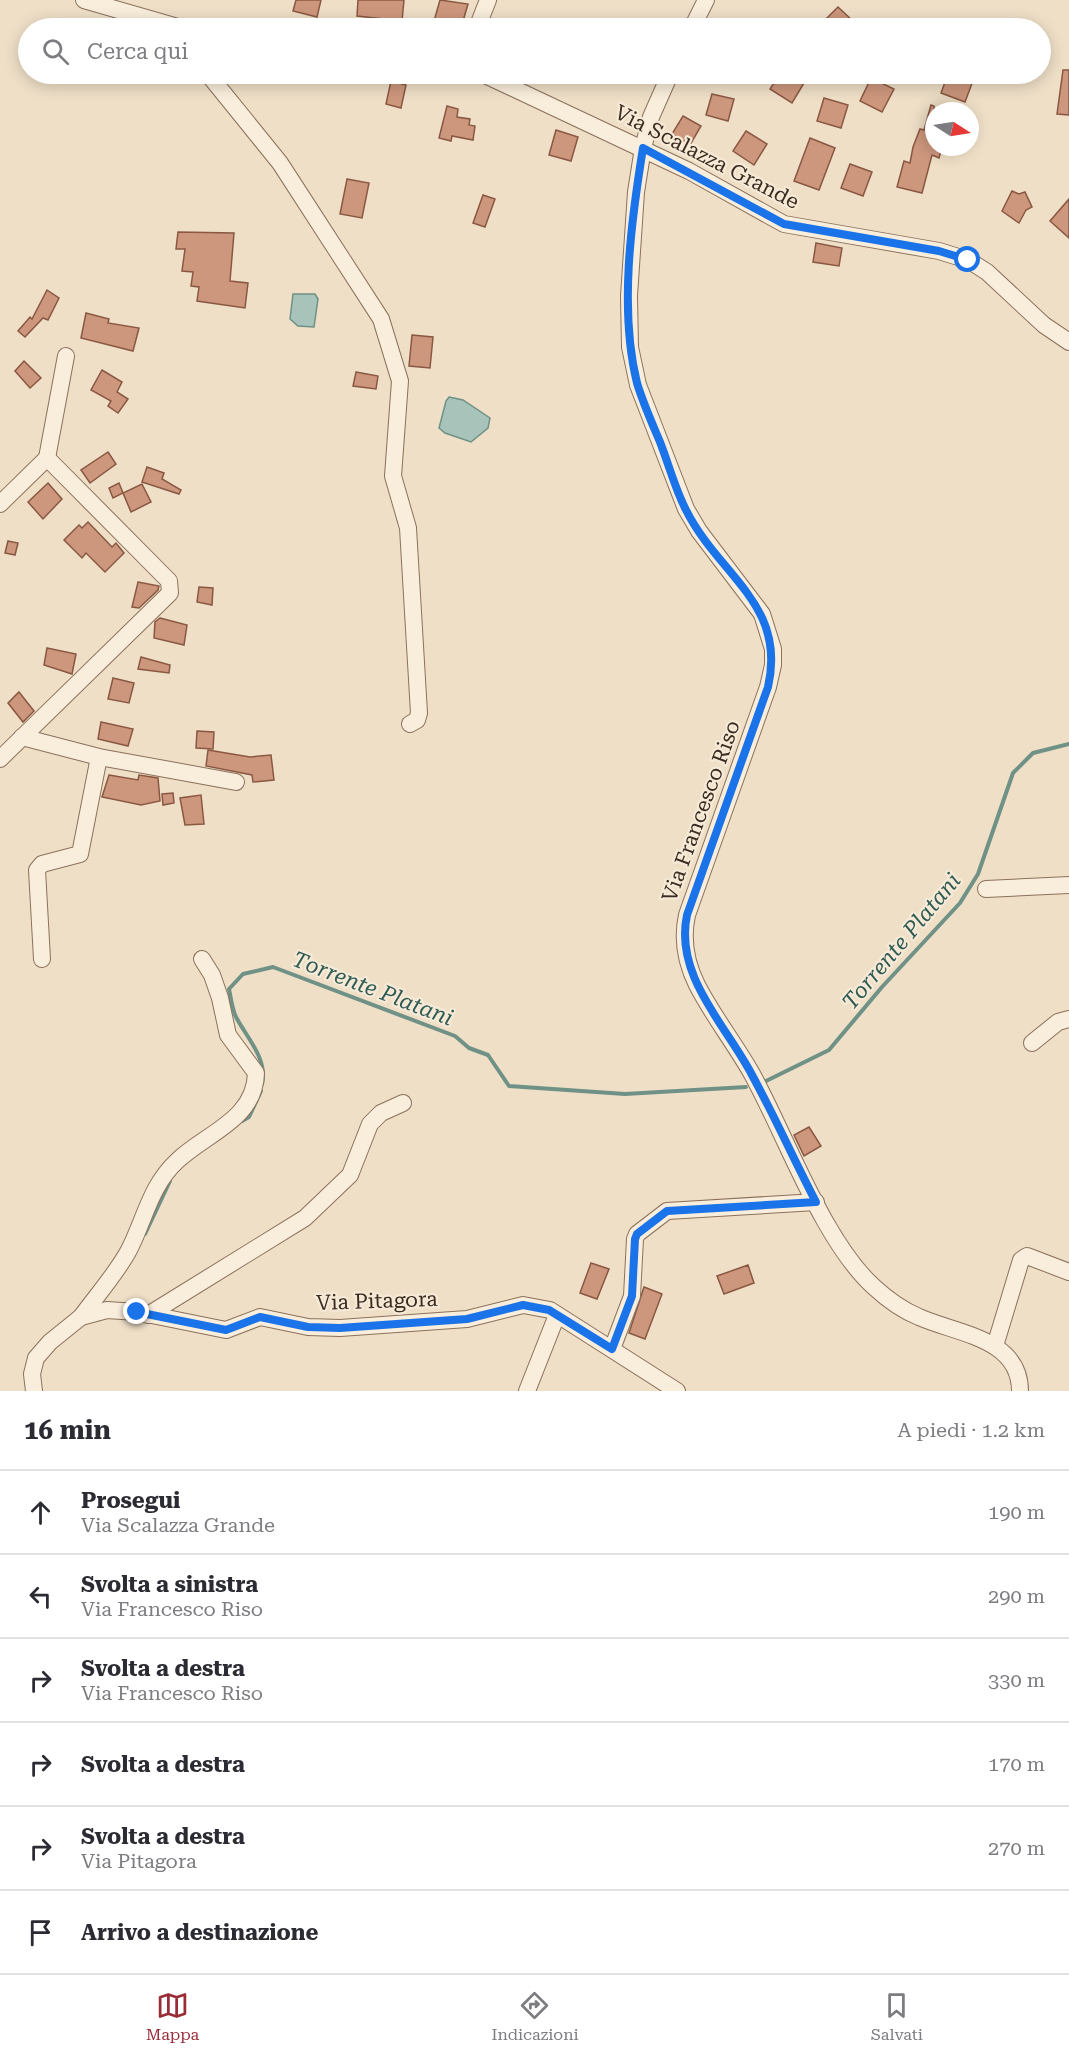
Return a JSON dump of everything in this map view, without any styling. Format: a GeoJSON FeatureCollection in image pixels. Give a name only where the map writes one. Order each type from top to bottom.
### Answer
{"type":"FeatureCollection","features":[{"type":"Feature","properties":{"kind":"street"},"geometry":{"type":"LineString","coordinates":[[84,0],[144,18]]}},
{"type":"Feature","properties":{"kind":"street"},"geometry":{"type":"LineString","coordinates":[[481,18],[488,0]]}},
{"type":"Feature","properties":{"kind":"street"},"geometry":{"type":"LineString","coordinates":[[697,18],[706,0]]}},
{"type":"Feature","properties":{"kind":"street"},"geometry":{"type":"LineString","coordinates":[[216,84],[280,163],[344,259],[381,319],[398,373],[393,476],[408,528],[419,713],[417,720],[410,724]]}},
{"type":"Feature","properties":{"kind":"street","name":"Via Scalazza Grande"},"geometry":{"type":"LineString","coordinates":[[505,84],[643,148],[784,224],[939,251],[968,260],[987,272],[1044,325],[1069,342]]}},
{"type":"Feature","properties":{"kind":"street","name":"Via Francesco Riso"},"geometry":{"type":"LineString","coordinates":[[666,84],[651,117],[636,192],[629,296],[630,346],[638,385],[686,509],[699,531],[762,614],[773,649],[773,665],[768,687],[687,915],[684,927],[686,953],[697,985],[752,1074],[816,1202],[843,1249],[884,1296],[918,1317],[994,1346],[1006,1355],[1017,1368],[1020,1391]]}},
{"type":"Feature","properties":{"kind":"street"},"geometry":{"type":"LineString","coordinates":[[0,504],[47,458],[66,356]]}},
{"type":"Feature","properties":{"kind":"street"},"geometry":{"type":"LineString","coordinates":[[0,759],[170,593],[169,581],[47,458]]}},
{"type":"Feature","properties":{"kind":"street"},"geometry":{"type":"LineString","coordinates":[[22,737],[99,757],[236,782]]}},
{"type":"Feature","properties":{"kind":"street"},"geometry":{"type":"LineString","coordinates":[[42,959],[37,870],[42,864],[80,854],[99,757]]}},
{"type":"Feature","properties":{"kind":"street"},"geometry":{"type":"LineString","coordinates":[[987,889],[1069,885]]}},
{"type":"Feature","properties":{"kind":"street"},"geometry":{"type":"LineString","coordinates":[[81,1317],[126,1255],[147,1203],[160,1180],[176,1161],[242,1113],[251,1099],[256,1073],[228,1035],[220,998],[212,975],[202,959]]}},
{"type":"Feature","properties":{"kind":"street"},"geometry":{"type":"LineString","coordinates":[[1032,1043],[1058,1022],[1069,1019]]}},
{"type":"Feature","properties":{"kind":"street"},"geometry":{"type":"LineString","coordinates":[[148,1315],[305,1218],[350,1174],[370,1124],[381,1113],[403,1103]]}},
{"type":"Feature","properties":{"kind":"street"},"geometry":{"type":"LineString","coordinates":[[612,1349],[632,1296],[635,1239],[637,1234],[667,1211],[816,1202]]}},
{"type":"Feature","properties":{"kind":"street"},"geometry":{"type":"LineString","coordinates":[[994,1346],[1021,1260],[1027,1256],[1069,1272]]}},
{"type":"Feature","properties":{"kind":"street","name":"Via Pitagora"},"geometry":{"type":"LineString","coordinates":[[34,1391],[32,1374],[36,1358],[50,1342],[81,1317],[107,1310],[148,1315],[226,1330],[260,1317],[308,1327],[340,1328],[467,1319],[523,1305],[549,1310],[677,1391]]}},
{"type":"Feature","properties":{"kind":"street"},"geometry":{"type":"LineString","coordinates":[[527,1391],[557,1315]]}},
{"type":"Feature","properties":{"kind":"water"},"geometry":{"type":"Polygon","coordinates":[[[293,294],[315,294],[318,299],[314,327],[298,326],[290,319],[293,294]]]}},
{"type":"Feature","properties":{"kind":"water"},"geometry":{"type":"Polygon","coordinates":[[[449,397],[463,400],[490,418],[488,428],[471,442],[445,433],[439,428],[449,397]]]}},
{"type":"Feature","properties":{"kind":"building"},"geometry":{"type":"Polygon","coordinates":[[[296,0],[321,0],[317,17],[293,11],[296,0]]]}},
{"type":"Feature","properties":{"kind":"building"},"geometry":{"type":"Polygon","coordinates":[[[358,0],[404,0],[402,18],[357,16],[358,0]]]}},
{"type":"Feature","properties":{"kind":"building"},"geometry":{"type":"Polygon","coordinates":[[[440,0],[468,4],[464,18],[435,18],[440,0]]]}},
{"type":"Feature","properties":{"kind":"building"},"geometry":{"type":"Polygon","coordinates":[[[838,7],[850,18],[827,18],[838,7]]]}},
{"type":"Feature","properties":{"kind":"building"},"geometry":{"type":"Polygon","coordinates":[[[1063,70],[1069,70],[1069,115],[1057,114],[1063,70]]]}},
{"type":"Feature","properties":{"kind":"building"},"geometry":{"type":"Polygon","coordinates":[[[390,84],[406,85],[401,108],[386,104],[390,84]]]}},
{"type":"Feature","properties":{"kind":"building"},"geometry":{"type":"Polygon","coordinates":[[[773,84],[803,84],[792,103],[770,89],[773,84]]]}},
{"type":"Feature","properties":{"kind":"building"},"geometry":{"type":"Polygon","coordinates":[[[868,84],[884,84],[894,89],[882,112],[860,101],[868,84]]]}},
{"type":"Feature","properties":{"kind":"building"},"geometry":{"type":"Polygon","coordinates":[[[944,84],[972,84],[965,102],[941,93],[944,84]]]}},
{"type":"Feature","properties":{"kind":"building"},"geometry":{"type":"Polygon","coordinates":[[[712,94],[734,99],[728,121],[706,115],[712,94]]]}},
{"type":"Feature","properties":{"kind":"building"},"geometry":{"type":"Polygon","coordinates":[[[824,98],[848,105],[841,128],[817,121],[824,98]]]}},
{"type":"Feature","properties":{"kind":"building"},"geometry":{"type":"Polygon","coordinates":[[[447,106],[458,109],[457,117],[470,119],[469,125],[475,126],[473,140],[452,136],[451,141],[439,138],[447,106]]]}},
{"type":"Feature","properties":{"kind":"building"},"geometry":{"type":"Polygon","coordinates":[[[683,116],[701,126],[690,145],[672,134],[683,116]]]}},
{"type":"Feature","properties":{"kind":"building"},"geometry":{"type":"Polygon","coordinates":[[[925,126],[925,156],[932,156],[922,193],[897,187],[904,161],[910,163],[920,129],[924,130],[925,126]]]}},
{"type":"Feature","properties":{"kind":"building"},"geometry":{"type":"Polygon","coordinates":[[[556,130],[578,137],[571,161],[549,155],[556,130]]]}},
{"type":"Feature","properties":{"kind":"building"},"geometry":{"type":"Polygon","coordinates":[[[746,131],[767,144],[754,165],[733,151],[746,131]]]}},
{"type":"Feature","properties":{"kind":"building"},"geometry":{"type":"Polygon","coordinates":[[[810,138],[835,148],[819,190],[794,181],[810,138]]]}},
{"type":"Feature","properties":{"kind":"building"},"geometry":{"type":"Polygon","coordinates":[[[850,164],[872,172],[863,196],[841,188],[850,164]]]}},
{"type":"Feature","properties":{"kind":"building"},"geometry":{"type":"Polygon","coordinates":[[[347,179],[369,183],[362,218],[340,214],[347,179]]]}},
{"type":"Feature","properties":{"kind":"building"},"geometry":{"type":"Polygon","coordinates":[[[1012,191],[1019,194],[1025,192],[1032,207],[1026,210],[1019,223],[1002,211],[1012,191]]]}},
{"type":"Feature","properties":{"kind":"building"},"geometry":{"type":"Polygon","coordinates":[[[483,195],[495,199],[485,227],[473,223],[483,195]]]}},
{"type":"Feature","properties":{"kind":"building"},"geometry":{"type":"Polygon","coordinates":[[[1069,199],[1069,238],[1050,221],[1069,199]]]}},
{"type":"Feature","properties":{"kind":"building"},"geometry":{"type":"Polygon","coordinates":[[[178,232],[234,233],[230,281],[248,283],[245,308],[197,301],[199,287],[191,286],[193,272],[182,271],[185,249],[176,249],[178,232]]]}},
{"type":"Feature","properties":{"kind":"building"},"geometry":{"type":"Polygon","coordinates":[[[816,243],[842,248],[839,266],[813,262],[816,243]]]}},
{"type":"Feature","properties":{"kind":"building"},"geometry":{"type":"Polygon","coordinates":[[[47,290],[59,298],[48,320],[43,318],[25,337],[18,331],[30,317],[32,319],[47,290]]]}},
{"type":"Feature","properties":{"kind":"building"},"geometry":{"type":"Polygon","coordinates":[[[86,313],[109,319],[108,323],[139,328],[133,351],[81,338],[86,313]]]}},
{"type":"Feature","properties":{"kind":"building"},"geometry":{"type":"Polygon","coordinates":[[[412,335],[433,337],[430,368],[409,366],[412,335]]]}},
{"type":"Feature","properties":{"kind":"building"},"geometry":{"type":"Polygon","coordinates":[[[24,361],[41,378],[30,388],[15,371],[24,361]]]}},
{"type":"Feature","properties":{"kind":"building"},"geometry":{"type":"Polygon","coordinates":[[[102,370],[122,382],[117,392],[128,399],[118,413],[108,406],[111,401],[91,390],[102,370]]]}},
{"type":"Feature","properties":{"kind":"building"},"geometry":{"type":"Polygon","coordinates":[[[356,372],[378,376],[376,389],[353,386],[356,372]]]}},
{"type":"Feature","properties":{"kind":"building"},"geometry":{"type":"Polygon","coordinates":[[[108,452],[116,464],[90,483],[81,470],[108,452]]]}},
{"type":"Feature","properties":{"kind":"building"},"geometry":{"type":"Polygon","coordinates":[[[147,467],[164,473],[162,479],[181,490],[179,494],[142,482],[147,467]]]}},
{"type":"Feature","properties":{"kind":"building"},"geometry":{"type":"Polygon","coordinates":[[[48,483],[62,499],[43,519],[28,502],[48,483]]]}},
{"type":"Feature","properties":{"kind":"building"},"geometry":{"type":"Polygon","coordinates":[[[119,483],[123,493],[113,498],[109,488],[119,483]]]}},
{"type":"Feature","properties":{"kind":"building"},"geometry":{"type":"Polygon","coordinates":[[[142,484],[151,502],[131,512],[123,493],[142,484]]]}},
{"type":"Feature","properties":{"kind":"building"},"geometry":{"type":"Polygon","coordinates":[[[88,522],[112,547],[116,543],[124,553],[105,572],[86,553],[82,558],[64,540],[79,525],[82,528],[88,522]]]}},
{"type":"Feature","properties":{"kind":"building"},"geometry":{"type":"Polygon","coordinates":[[[8,541],[18,543],[15,555],[5,553],[8,541]]]}},
{"type":"Feature","properties":{"kind":"building"},"geometry":{"type":"Polygon","coordinates":[[[138,582],[159,586],[158,590],[139,608],[132,607],[138,582]]]}},
{"type":"Feature","properties":{"kind":"building"},"geometry":{"type":"Polygon","coordinates":[[[199,587],[213,588],[212,605],[197,602],[199,587]]]}},
{"type":"Feature","properties":{"kind":"building"},"geometry":{"type":"Polygon","coordinates":[[[160,618],[187,625],[184,645],[154,638],[155,622],[160,618]]]}},
{"type":"Feature","properties":{"kind":"building"},"geometry":{"type":"Polygon","coordinates":[[[47,648],[76,654],[72,674],[44,665],[47,648]]]}},
{"type":"Feature","properties":{"kind":"building"},"geometry":{"type":"Polygon","coordinates":[[[141,657],[170,665],[169,673],[138,669],[141,657]]]}},
{"type":"Feature","properties":{"kind":"building"},"geometry":{"type":"Polygon","coordinates":[[[113,678],[134,683],[129,703],[108,699],[113,678]]]}},
{"type":"Feature","properties":{"kind":"building"},"geometry":{"type":"Polygon","coordinates":[[[19,692],[34,711],[23,722],[8,703],[19,692]]]}},
{"type":"Feature","properties":{"kind":"building"},"geometry":{"type":"Polygon","coordinates":[[[101,722],[133,729],[128,746],[98,739],[101,722]]]}},
{"type":"Feature","properties":{"kind":"building"},"geometry":{"type":"Polygon","coordinates":[[[197,731],[214,732],[213,749],[196,748],[197,731]]]}},
{"type":"Feature","properties":{"kind":"building"},"geometry":{"type":"Polygon","coordinates":[[[208,750],[250,757],[271,755],[274,780],[253,782],[252,775],[206,766],[208,750]]]}},
{"type":"Feature","properties":{"kind":"building"},"geometry":{"type":"Polygon","coordinates":[[[109,775],[138,780],[139,775],[158,778],[160,801],[141,805],[102,797],[109,775]]]}},
{"type":"Feature","properties":{"kind":"building"},"geometry":{"type":"Polygon","coordinates":[[[173,793],[174,803],[163,805],[162,794],[173,793]]]}},
{"type":"Feature","properties":{"kind":"building"},"geometry":{"type":"Polygon","coordinates":[[[201,795],[204,824],[185,825],[180,798],[201,795]]]}},
{"type":"Feature","properties":{"kind":"building"},"geometry":{"type":"Polygon","coordinates":[[[809,1127],[821,1146],[804,1156],[794,1135],[809,1127]]]}},
{"type":"Feature","properties":{"kind":"building"},"geometry":{"type":"Polygon","coordinates":[[[591,1263],[609,1269],[597,1299],[580,1293],[591,1263]]]}},
{"type":"Feature","properties":{"kind":"building"},"geometry":{"type":"Polygon","coordinates":[[[748,1265],[754,1283],[724,1294],[717,1276],[748,1265]]]}},
{"type":"Feature","properties":{"kind":"building"},"geometry":{"type":"Polygon","coordinates":[[[644,1287],[662,1294],[645,1339],[629,1333],[644,1287]]]}},
{"type":"Feature","properties":{"kind":"waterway","name":"Torrente Platani"},"geometry":{"type":"LineString","coordinates":[[764,1082],[829,1050],[882,987],[960,903],[978,874],[1013,773],[1033,753],[1069,744]]}},
{"type":"Feature","properties":{"kind":"waterway","name":"Torrente Platani"},"geometry":{"type":"LineString","coordinates":[[262,1084],[263,1075],[259,1057],[236,1017],[229,989],[243,974],[273,967],[455,1036],[469,1048],[488,1055],[509,1086],[625,1094],[746,1087]]}},
{"type":"Feature","properties":{"kind":"waterway","name":"Torrente Platani"},"geometry":{"type":"LineString","coordinates":[[242,1121],[249,1117],[261,1091]]}},
{"type":"Feature","properties":{"kind":"waterway","name":"Torrente Platani"},"geometry":{"type":"LineString","coordinates":[[145,1234],[170,1181]]}},
{"type":"Feature","properties":{"kind":"route"},"geometry":{"type":"LineString","coordinates":[[137,1312],[226,1330],[260,1317],[308,1327],[340,1328],[467,1319],[523,1305],[549,1310],[612,1349],[632,1296],[632,1251],[635,1239],[637,1234],[667,1211],[816,1202],[752,1074],[697,985],[686,953],[684,927],[687,915],[768,687],[773,665],[773,649],[762,614],[699,531],[686,509],[638,385],[628,328],[636,192],[643,148],[784,224],[939,251],[968,260]]}}]}
